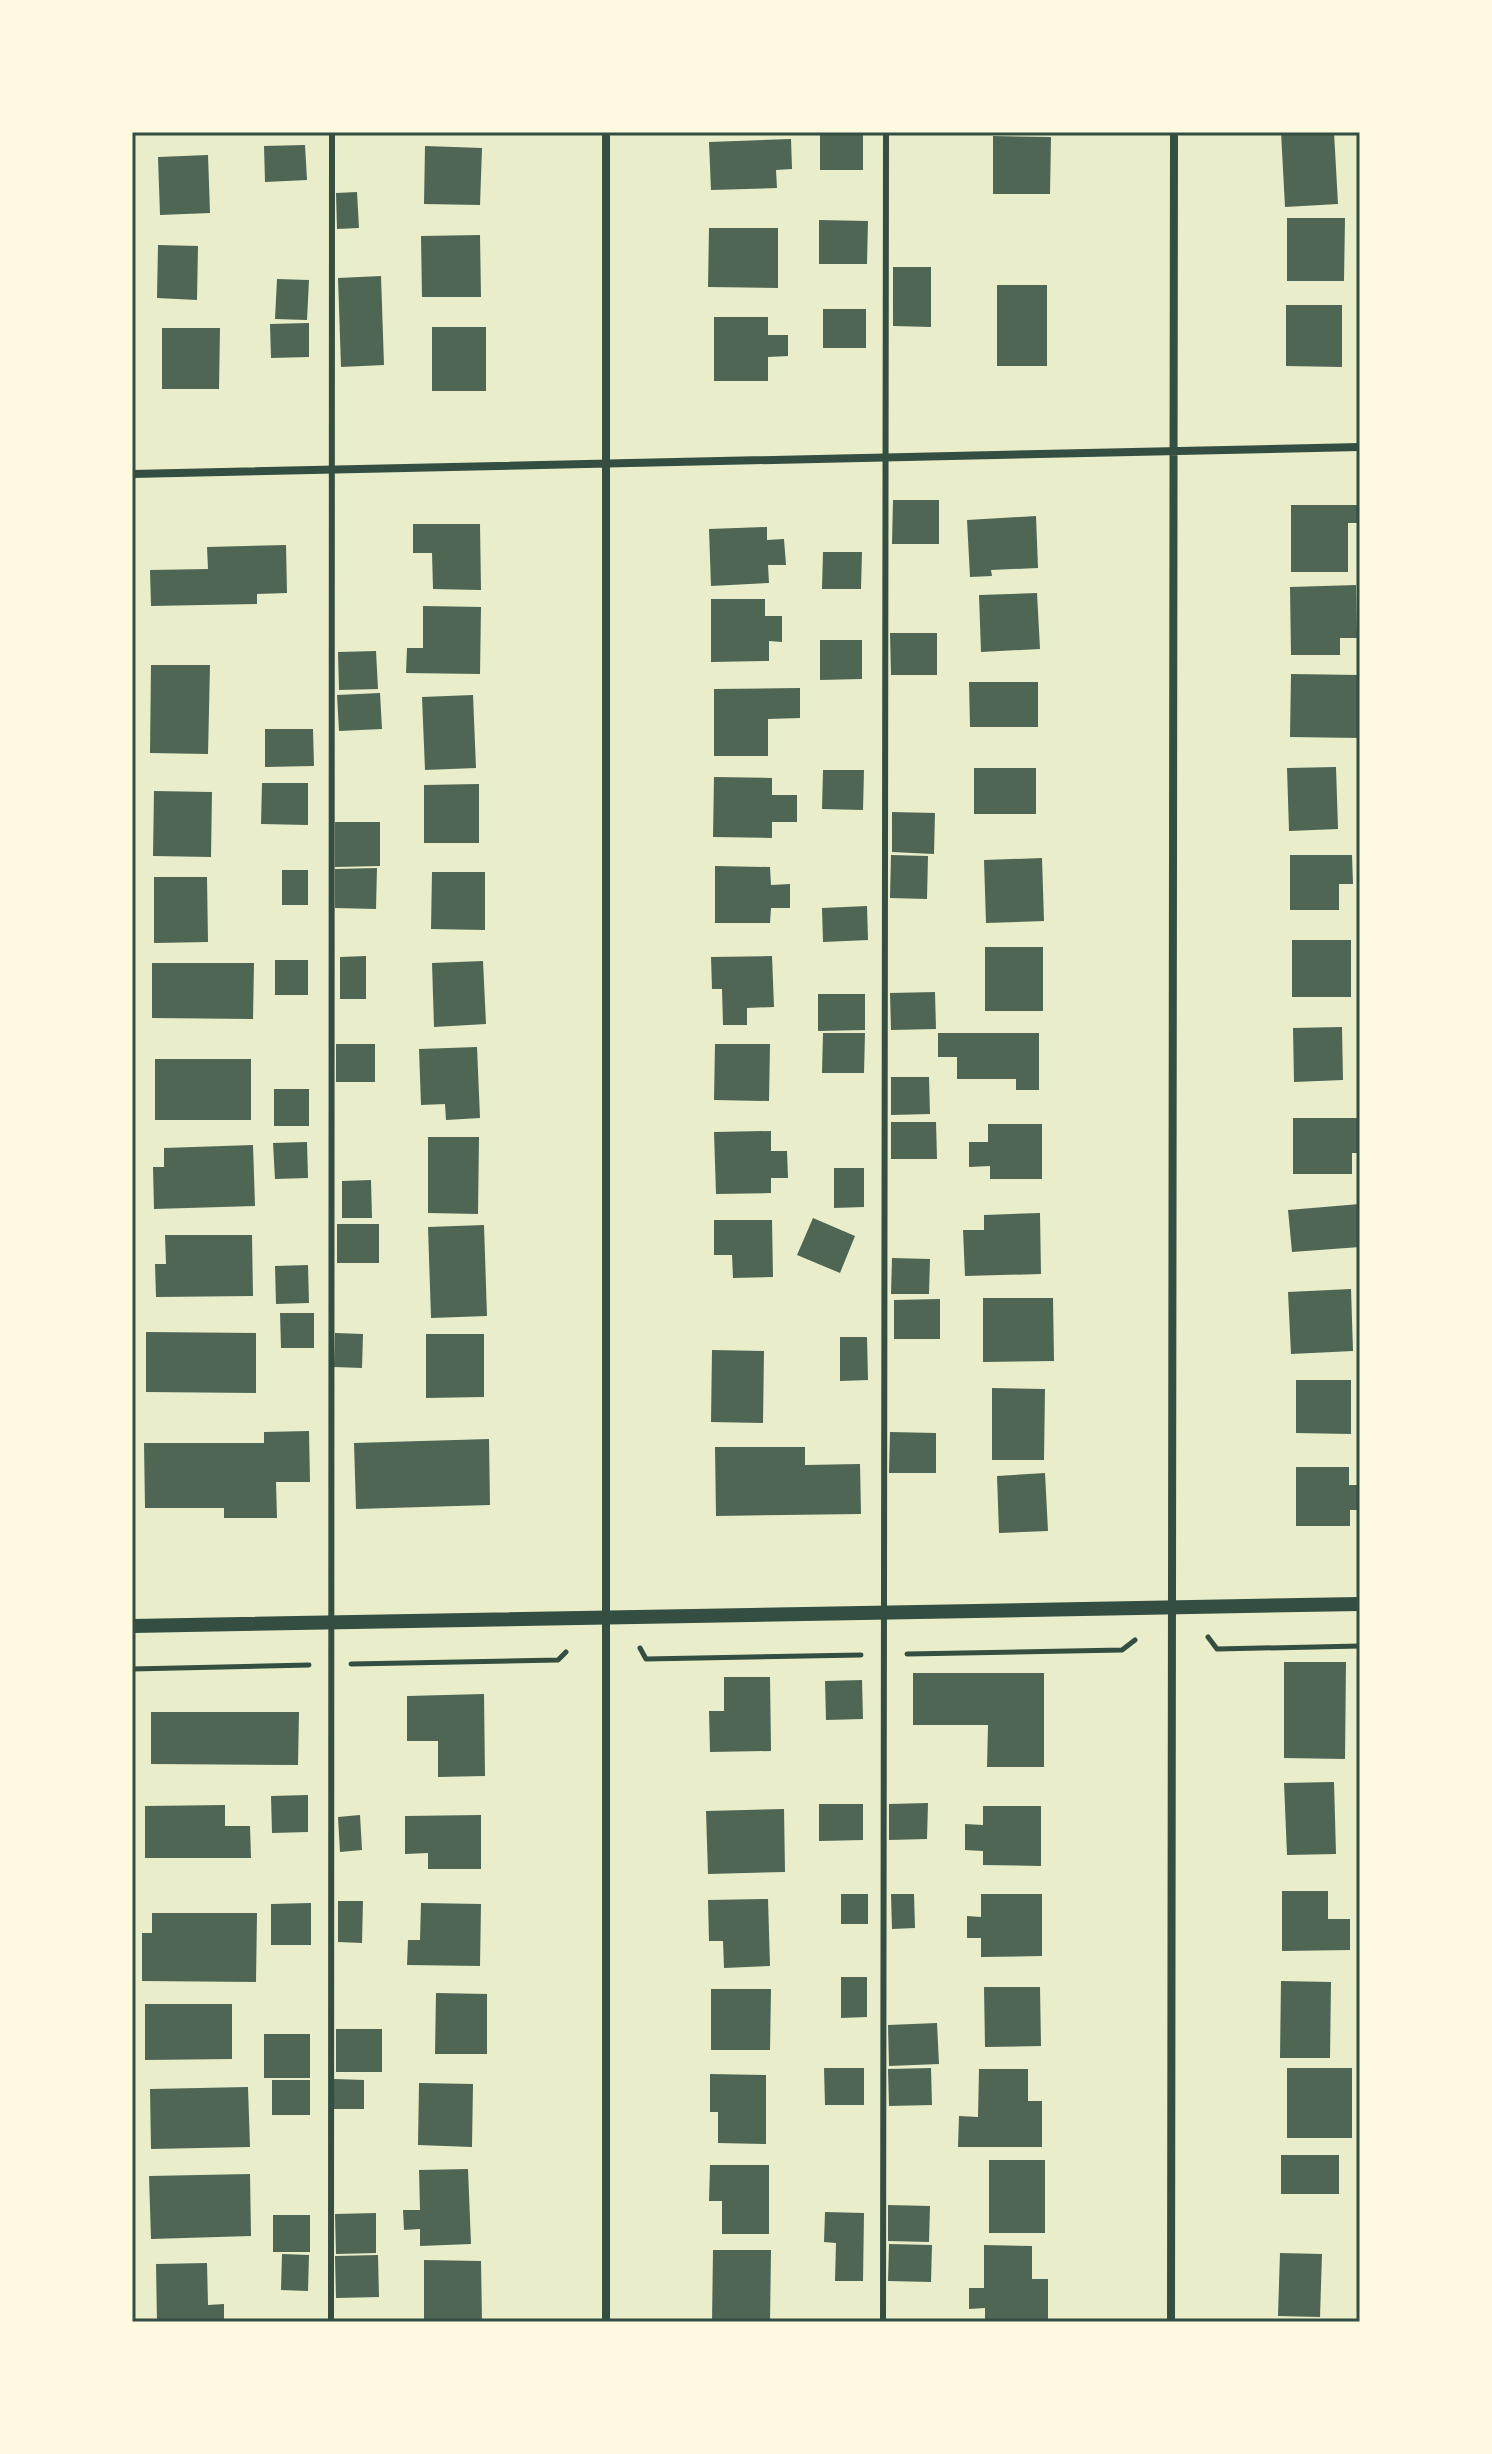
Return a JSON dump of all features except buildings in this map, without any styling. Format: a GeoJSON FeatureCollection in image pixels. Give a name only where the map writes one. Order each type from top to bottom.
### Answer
{"type":"FeatureCollection","features":[{"type":"Feature","properties":{"kind":"street"},"geometry":{"type":"LineString","coordinates":[[606,132],[606,2322]]}},
{"type":"Feature","properties":{"kind":"street"},"geometry":{"type":"LineString","coordinates":[[1171,2322],[1174,132]]}},
{"type":"Feature","properties":{"kind":"street"},"geometry":{"type":"LineString","coordinates":[[132,474],[1360,447]]}},
{"type":"Feature","properties":{"kind":"street"},"geometry":{"type":"LineString","coordinates":[[132,1626],[1360,1604]]}},
{"type":"Feature","properties":{"kind":"lane"},"geometry":{"type":"LineString","coordinates":[[331,2322],[332,132]]}},
{"type":"Feature","properties":{"kind":"lane"},"geometry":{"type":"LineString","coordinates":[[883,2322],[886,132]]}},
{"type":"Feature","properties":{"kind":"path"},"geometry":{"type":"LineString","coordinates":[[1208,1637],[1217,1649],[1360,1646]]}}]}
